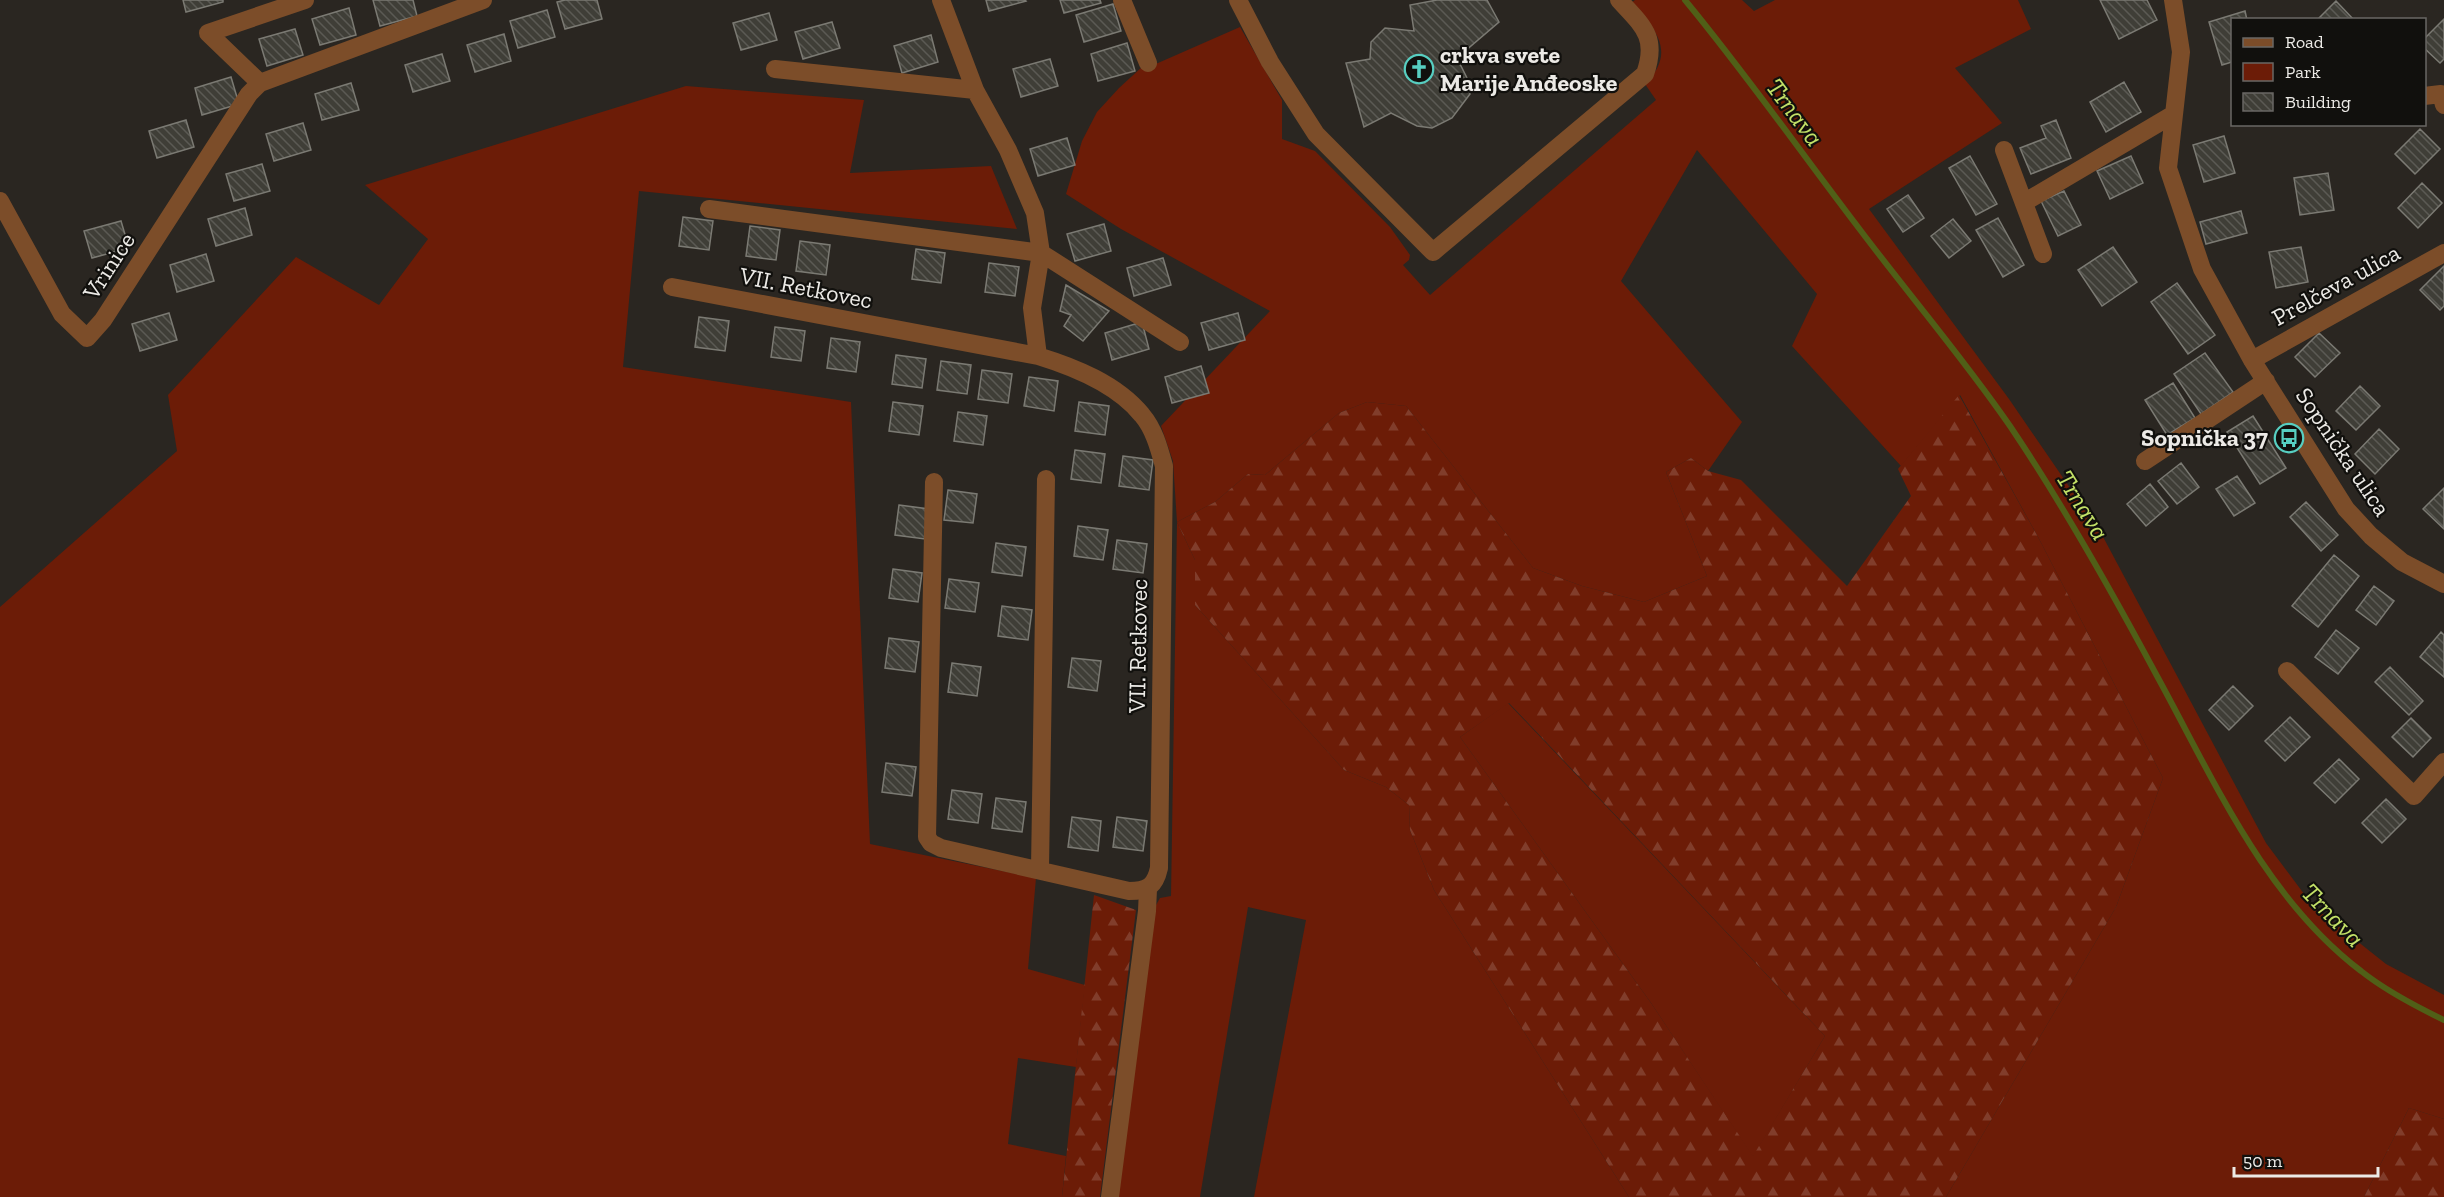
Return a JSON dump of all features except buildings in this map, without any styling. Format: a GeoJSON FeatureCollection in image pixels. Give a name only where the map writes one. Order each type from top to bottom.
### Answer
{"type":"FeatureCollection","features":[{"type":"Feature","properties":{"kind":"street"},"geometry":{"type":"LineString","coordinates":[[305,0],[208,33],[260,83],[483,0]]}},
{"type":"Feature","properties":{"kind":"street"},"geometry":{"type":"LineString","coordinates":[[941,0],[975,90],[1008,150],[1035,213],[1041,253],[1032,308],[1038,356]]}},
{"type":"Feature","properties":{"kind":"street"},"geometry":{"type":"LineString","coordinates":[[1122,0],[1148,63]]}},
{"type":"Feature","properties":{"kind":"street"},"geometry":{"type":"LineString","coordinates":[[1238,0],[1270,62],[1316,134],[1433,252],[1645,74],[1652,55],[1649,37],[1619,0]]}},
{"type":"Feature","properties":{"kind":"street","name":"Sopnička ulica"},"geometry":{"type":"LineString","coordinates":[[2173,0],[2181,52],[2168,168],[2202,269],[2252,360],[2346,509],[2371,537],[2402,562],[2444,584]]}},
{"type":"Feature","properties":{"kind":"street"},"geometry":{"type":"LineString","coordinates":[[775,69],[975,90]]}},
{"type":"Feature","properties":{"kind":"street","name":"Vrinice"},"geometry":{"type":"LineString","coordinates":[[0,201],[62,314],[87,338],[103,320],[249,94],[260,83]]}},
{"type":"Feature","properties":{"kind":"street"},"geometry":{"type":"LineString","coordinates":[[2426,96],[2441,93],[2444,105]]}},
{"type":"Feature","properties":{"kind":"street"},"geometry":{"type":"LineString","coordinates":[[2025,202],[2174,114]]}},
{"type":"Feature","properties":{"kind":"street"},"geometry":{"type":"LineString","coordinates":[[2004,150],[2043,254]]}},
{"type":"Feature","properties":{"kind":"street"},"geometry":{"type":"LineString","coordinates":[[710,209],[1041,253],[1180,342]]}},
{"type":"Feature","properties":{"kind":"street","name":"Prelčeva ulica"},"geometry":{"type":"LineString","coordinates":[[2252,360],[2444,253]]}},
{"type":"Feature","properties":{"kind":"street","name":"VII. Retkovec"},"geometry":{"type":"LineString","coordinates":[[672,287],[1038,356],[1090,375],[1142,414],[1156,439],[1164,465],[1159,868],[1156,882],[1148,889],[1110,1197]]}},
{"type":"Feature","properties":{"kind":"street","name":"Sopnička ulica"},"geometry":{"type":"LineString","coordinates":[[2145,461],[2266,381]]}},
{"type":"Feature","properties":{"kind":"street"},"geometry":{"type":"LineString","coordinates":[[1040,869],[1046,479]]}},
{"type":"Feature","properties":{"kind":"street"},"geometry":{"type":"LineString","coordinates":[[934,482],[927,837],[931,843],[940,848],[1129,891],[1148,889]]}},
{"type":"Feature","properties":{"kind":"street"},"geometry":{"type":"LineString","coordinates":[[2287,671],[2414,796],[2444,762]]}},
{"type":"Feature","properties":{"kind":"green space"},"geometry":{"type":"Polygon","coordinates":[[[1635,0],[1742,0],[1754,11],[1775,0],[2018,0],[2031,29],[1955,68],[2002,123],[1869,209],[2009,399],[2101,533],[2266,843],[2313,906],[2386,964],[2444,995],[2444,1119],[2409,1108],[2364,1197],[1946,1197],[2116,907],[2163,778],[2038,537],[1960,395],[1901,466],[1792,346],[1817,294],[1697,150],[1621,281],[1742,422],[1708,471],[1691,458],[1666,472],[1707,576],[1644,602],[1582,586],[1533,568],[1406,406],[1367,402],[1339,413],[1265,475],[1248,474],[1215,502],[1177,522],[1173,461],[1161,426],[1270,311],[1121,229],[1066,194],[1082,141],[1097,112],[1142,67],[1158,63],[1240,27],[1282,100],[1282,139],[1315,151],[1390,227],[1410,255],[1409,260],[1403,265],[1430,295],[1656,100],[1645,84],[1660,62],[1659,41],[1648,22],[1631,3],[1635,0]]]}},
{"type":"Feature","properties":{"kind":"green space"},"geometry":{"type":"Polygon","coordinates":[[[686,86],[864,100],[850,173],[991,166],[1017,229],[639,191],[623,367],[851,402],[870,844],[1036,878],[1028,969],[1085,985],[1076,1067],[1018,1058],[1008,1144],[1066,1156],[1062,1197],[0,1197],[0,607],[177,451],[168,395],[296,257],[379,305],[428,239],[365,185],[686,86]]]}},
{"type":"Feature","properties":{"kind":"green space"},"geometry":{"type":"Polygon","coordinates":[[[1959,395],[2038,537],[2163,778],[2116,907],[1946,1197],[1629,1197],[1434,890],[1410,830],[1409,805],[1386,787],[1344,770],[1195,605],[1195,560],[1177,522],[1215,502],[1248,474],[1265,475],[1339,413],[1367,402],[1406,406],[1533,568],[1582,586],[1644,602],[1707,576],[1666,472],[1691,458],[1708,471],[1741,480],[1847,586],[1911,496],[1898,469],[1959,395]],[[1509,703],[1460,737],[1651,1003],[1753,1156],[1825,1036],[1509,703]]]}},
{"type":"Feature","properties":{"kind":"green space"},"geometry":{"type":"Polygon","coordinates":[[[1177,522],[1195,560],[1195,605],[1344,770],[1386,787],[1409,805],[1410,830],[1434,890],[1629,1197],[1254,1197],[1306,920],[1248,907],[1200,1197],[1117,1197],[1155,907],[1160,898],[1171,896],[1177,522]]]}},
{"type":"Feature","properties":{"kind":"green space"},"geometry":{"type":"Polygon","coordinates":[[[1508,703],[1825,1036],[1753,1157],[1651,1003],[1460,737],[1508,703]]]}},
{"type":"Feature","properties":{"kind":"green space"},"geometry":{"type":"Polygon","coordinates":[[[1094,895],[1136,910],[1100,1197],[1062,1197],[1094,895]]]}},
{"type":"Feature","properties":{"kind":"green space"},"geometry":{"type":"Polygon","coordinates":[[[2409,1108],[2444,1119],[2444,1197],[2364,1197],[2409,1108]]]}},
{"type":"Feature","properties":{"kind":"waterway","name":"Trnava"},"geometry":{"type":"LineString","coordinates":[[1685,0],[2010,426],[2086,549],[2140,644],[2221,796],[2269,873],[2296,908],[2327,941],[2361,971],[2401,998],[2444,1020]]}},
{"type":"Feature","properties":{"kind":"place","name":"crkva svete Marije Anđeoske"},"geometry":{"type":"Point","coordinates":[1419,69]}},
{"type":"Feature","properties":{"kind":"place","name":"Sopnička 37"},"geometry":{"type":"Point","coordinates":[2289,438]}}]}
